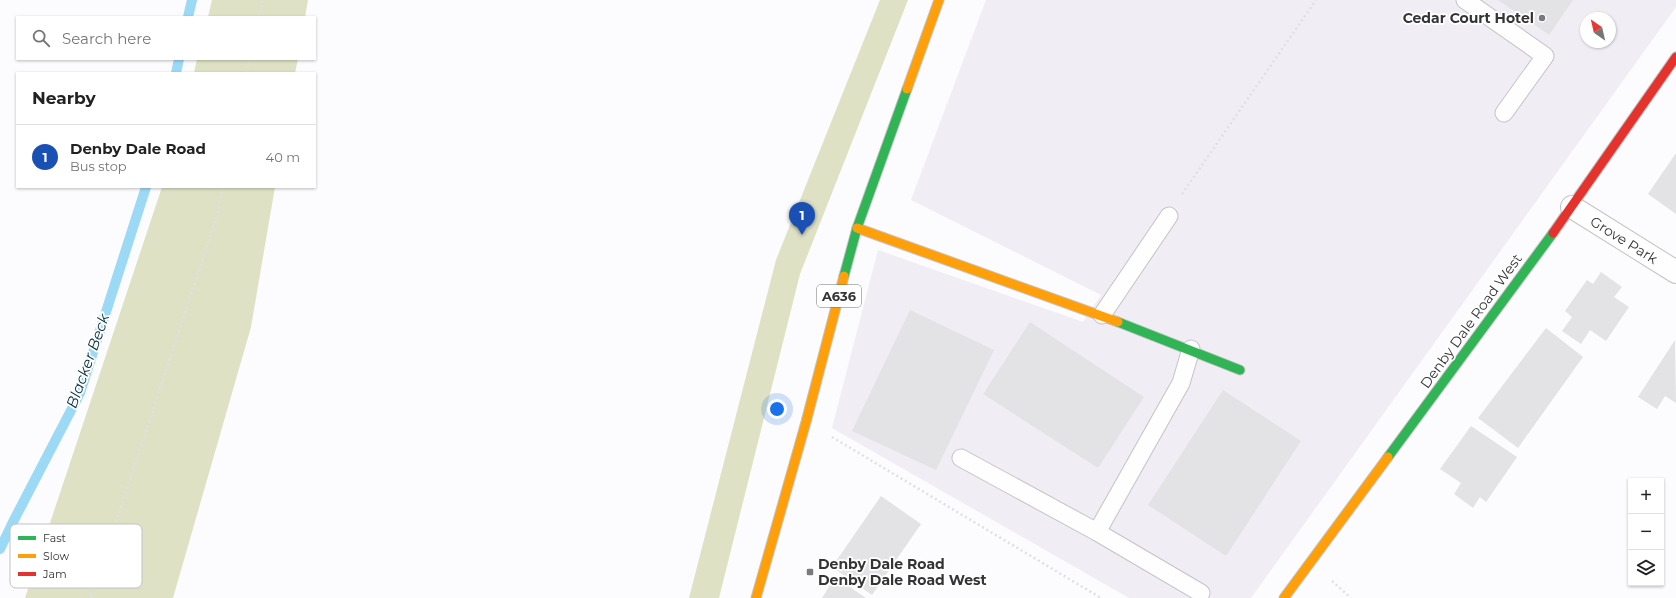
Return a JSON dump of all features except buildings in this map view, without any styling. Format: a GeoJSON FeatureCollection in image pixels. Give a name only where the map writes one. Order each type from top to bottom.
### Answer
{"type":"FeatureCollection","features":[{"type":"Feature","properties":{"kind":"street","name":"A636"},"geometry":{"type":"LineString","coordinates":[[756,598],[806,422],[857,228],[939,0]]}},
{"type":"Feature","properties":{"kind":"street","name":"Denby Dale Road West"},"geometry":{"type":"LineString","coordinates":[[1284,598],[1572,207],[1676,57]]}},
{"type":"Feature","properties":{"kind":"street","name":"Grove Park"},"geometry":{"type":"LineString","coordinates":[[1572,207],[1676,272]]}},
{"type":"Feature","properties":{"kind":"street"},"geometry":{"type":"LineString","coordinates":[[857,228],[1102,314],[1240,370]]}},
{"type":"Feature","properties":{"kind":"lane"},"geometry":{"type":"LineString","coordinates":[[1465,0],[1545,56],[1504,113]]}},
{"type":"Feature","properties":{"kind":"lane"},"geometry":{"type":"LineString","coordinates":[[1102,314],[1169,216]]}},
{"type":"Feature","properties":{"kind":"lane"},"geometry":{"type":"LineString","coordinates":[[1097,532],[1181,383],[1191,349]]}},
{"type":"Feature","properties":{"kind":"lane"},"geometry":{"type":"LineString","coordinates":[[961,458],[1097,532],[1201,593]]}},
{"type":"Feature","properties":{"kind":"path"},"geometry":{"type":"LineString","coordinates":[[259,16],[263,0]]}},
{"type":"Feature","properties":{"kind":"path"},"geometry":{"type":"LineString","coordinates":[[1178,200],[1316,0]]}},
{"type":"Feature","properties":{"kind":"path"},"geometry":{"type":"LineString","coordinates":[[247,72],[250,60]]}},
{"type":"Feature","properties":{"kind":"path"},"geometry":{"type":"LineString","coordinates":[[115,524],[218,212],[223,188]]}},
{"type":"Feature","properties":{"kind":"path"},"geometry":{"type":"LineString","coordinates":[[806,422],[1100,598]]}},
{"type":"Feature","properties":{"kind":"path"},"geometry":{"type":"LineString","coordinates":[[91,598],[94,588]]}},
{"type":"Feature","properties":{"kind":"shaded area"},"geometry":{"type":"Polygon","coordinates":[[[986,0],[1676,0],[1676,7],[1251,598],[1129,598],[832,428],[878,250],[1083,322],[1101,295],[911,200],[986,0]]]}},
{"type":"Feature","properties":{"kind":"green space"},"geometry":{"type":"Polygon","coordinates":[[[212,0],[308,0],[305,16],[208,16],[212,0]]]}},
{"type":"Feature","properties":{"kind":"green space"},"geometry":{"type":"Polygon","coordinates":[[[880,0],[908,0],[800,274],[719,598],[689,598],[776,260],[880,0]]]}},
{"type":"Feature","properties":{"kind":"green space"},"geometry":{"type":"Polygon","coordinates":[[[197,60],[298,60],[295,72],[194,72],[197,60]]]}},
{"type":"Feature","properties":{"kind":"green space"},"geometry":{"type":"Polygon","coordinates":[[[162,188],[275,188],[251,327],[173,598],[25,598],[28,588],[142,588],[142,524],[50,524],[162,188]]]}},
{"type":"Feature","properties":{"kind":"waterway","name":"Blacker Beck"},"geometry":{"type":"LineString","coordinates":[[188,16],[192,0]]}},
{"type":"Feature","properties":{"kind":"waterway","name":"Blacker Beck"},"geometry":{"type":"LineString","coordinates":[[176,72],[179,60]]}},
{"type":"Feature","properties":{"kind":"waterway","name":"Blacker Beck"},"geometry":{"type":"LineString","coordinates":[[12,524],[80,393],[146,188]]}},
{"type":"Feature","properties":{"kind":"waterway","name":"Blacker Beck"},"geometry":{"type":"LineString","coordinates":[[0,549],[10,528]]}},
{"type":"Feature","properties":{"kind":"traffic: fast"},"geometry":{"type":"LineString","coordinates":[[844,276],[857,228],[907,89]]}},
{"type":"Feature","properties":{"kind":"traffic: fast"},"geometry":{"type":"LineString","coordinates":[[1388,457],[1553,233]]}},
{"type":"Feature","properties":{"kind":"traffic: fast"},"geometry":{"type":"LineString","coordinates":[[1118,322],[1240,370]]}},
{"type":"Feature","properties":{"kind":"traffic: slow"},"geometry":{"type":"LineString","coordinates":[[907,89],[939,0]]}},
{"type":"Feature","properties":{"kind":"traffic: slow"},"geometry":{"type":"LineString","coordinates":[[857,228],[1118,322]]}},
{"type":"Feature","properties":{"kind":"traffic: slow"},"geometry":{"type":"LineString","coordinates":[[756,598],[806,422],[844,276]]}},
{"type":"Feature","properties":{"kind":"traffic: slow"},"geometry":{"type":"LineString","coordinates":[[1284,598],[1388,457]]}},
{"type":"Feature","properties":{"kind":"traffic: jam"},"geometry":{"type":"LineString","coordinates":[[1553,233],[1676,57]]}},
{"type":"Feature","properties":{"kind":"place","name":"Cedar Court Hotel"},"geometry":{"type":"Point","coordinates":[1542,18]}},
{"type":"Feature","properties":{"kind":"place","name":"Denby Dale Road"},"geometry":{"type":"Point","coordinates":[802,235]}},
{"type":"Feature","properties":{"kind":"place","name":"Denby Dale Road Denby Dale Road West"},"geometry":{"type":"Point","coordinates":[810,572]}}]}
